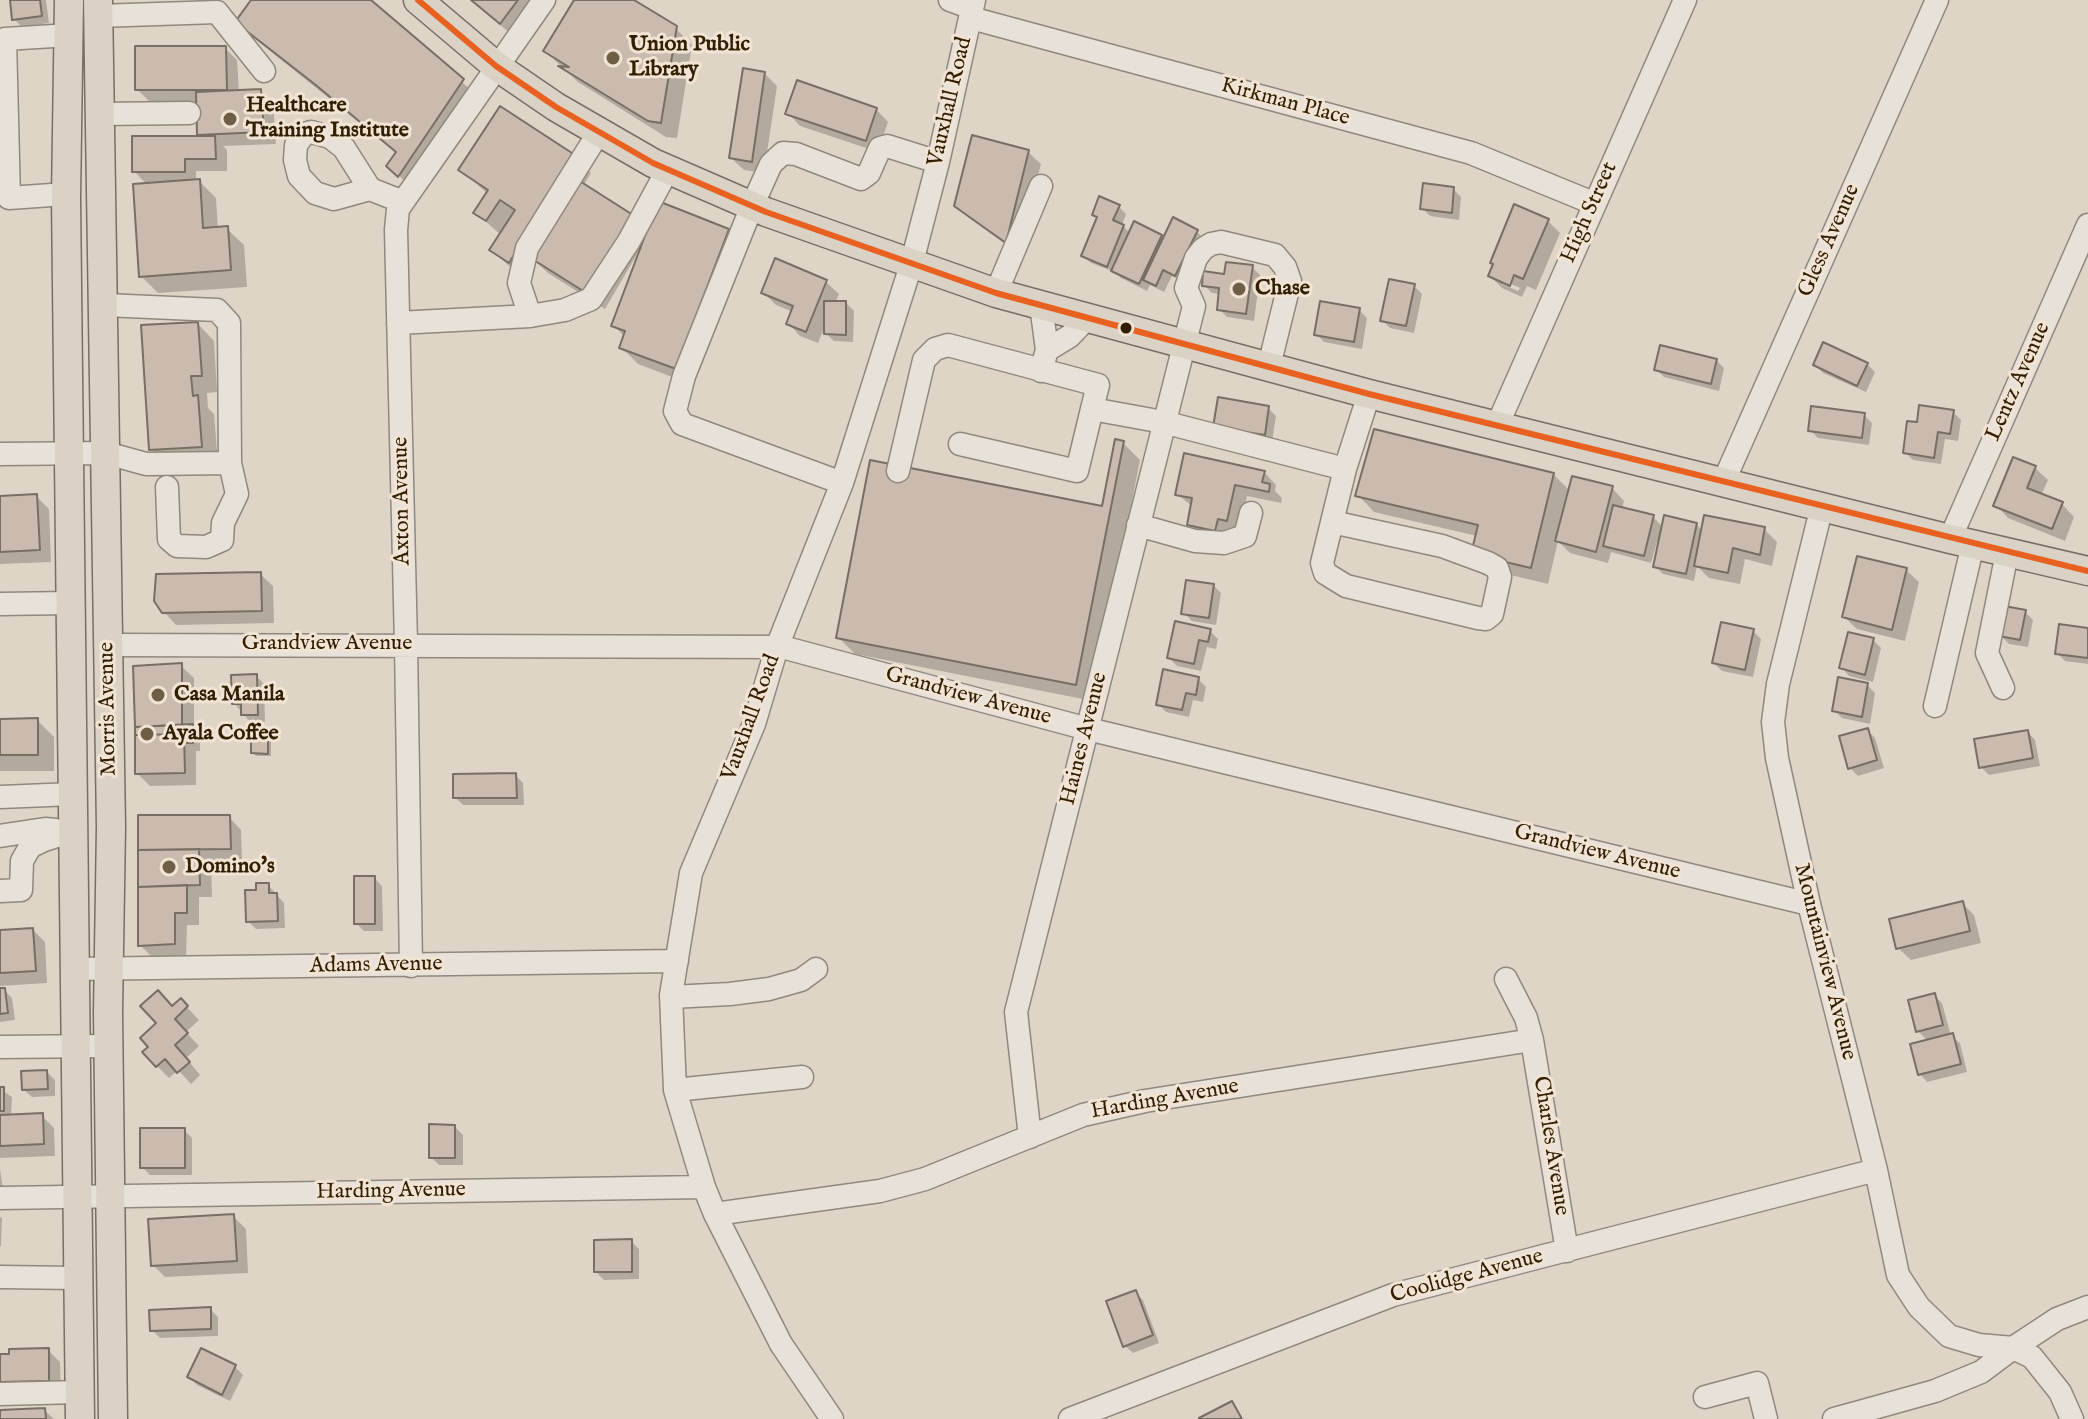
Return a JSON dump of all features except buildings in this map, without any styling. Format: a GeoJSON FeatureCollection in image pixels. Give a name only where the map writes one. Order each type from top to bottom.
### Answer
{"type":"FeatureCollection","features":[{"type":"Feature","properties":{"kind":"main road","name":"Morris Avenue"},"geometry":{"type":"LineString","coordinates":[[69,0],[66,194],[80,1406]]}},
{"type":"Feature","properties":{"kind":"main road"},"geometry":{"type":"LineString","coordinates":[[418,0],[496,66],[556,107],[668,169],[752,206],[996,293],[1369,394],[2088,571]]}},
{"type":"Feature","properties":{"kind":"main road","name":"Morris Avenue"},"geometry":{"type":"LineString","coordinates":[[98,8],[109,645],[111,864],[108,1046],[113,1419]]}},
{"type":"Feature","properties":{"kind":"street","name":"Axton Avenue"},"geometry":{"type":"LineString","coordinates":[[411,966],[398,209],[544,0]]}},
{"type":"Feature","properties":{"kind":"street","name":"Kirkman Place"},"geometry":{"type":"LineString","coordinates":[[950,0],[972,9],[1471,153],[1593,203]]}},
{"type":"Feature","properties":{"kind":"street","name":"High Street"},"geometry":{"type":"LineString","coordinates":[[1497,426],[1685,0]]}},
{"type":"Feature","properties":{"kind":"street","name":"Gless Avenue"},"geometry":{"type":"LineString","coordinates":[[1723,483],[1937,0]]}},
{"type":"Feature","properties":{"kind":"street"},"geometry":{"type":"LineString","coordinates":[[98,8],[217,12],[264,71]]}},
{"type":"Feature","properties":{"kind":"street","name":"Vauxhall Road"},"geometry":{"type":"LineString","coordinates":[[832,1419],[781,1344],[704,1187],[675,1090],[671,997],[691,873],[754,724],[777,647],[842,483],[912,262],[972,9]]}},
{"type":"Feature","properties":{"kind":"street"},"geometry":{"type":"LineString","coordinates":[[66,194],[9,198],[5,39],[70,35]]}},
{"type":"Feature","properties":{"kind":"street"},"geometry":{"type":"LineString","coordinates":[[99,114],[189,113]]}},
{"type":"Feature","properties":{"kind":"street"},"geometry":{"type":"LineString","coordinates":[[530,316],[519,283],[527,248],[599,132]]}},
{"type":"Feature","properties":{"kind":"street"},"geometry":{"type":"LineString","coordinates":[[842,483],[682,424],[675,411],[684,376],[752,206],[771,164],[783,153],[796,154],[861,179],[869,173],[880,148],[887,146],[938,162]]}},
{"type":"Feature","properties":{"kind":"street"},"geometry":{"type":"LineString","coordinates":[[398,323],[530,316],[565,310],[591,299],[629,241],[668,169]]}},
{"type":"Feature","properties":{"kind":"street"},"geometry":{"type":"LineString","coordinates":[[996,293],[1041,186]]}},
{"type":"Feature","properties":{"kind":"street"},"geometry":{"type":"LineString","coordinates":[[370,189],[403,202]]}},
{"type":"Feature","properties":{"kind":"street","name":"Lentz Avenue"},"geometry":{"type":"LineString","coordinates":[[1935,706],[1961,542],[2088,225]]}},
{"type":"Feature","properties":{"kind":"street","name":"Haines Avenue"},"geometry":{"type":"LineString","coordinates":[[1030,1137],[1016,1012],[1182,343],[1194,306],[1186,288],[1196,258],[1203,249],[1221,242],[1275,255],[1285,267],[1290,281],[1269,366]]}},
{"type":"Feature","properties":{"kind":"street"},"geometry":{"type":"LineString","coordinates":[[105,305],[217,310],[229,323],[230,463],[237,494],[223,523],[222,540],[206,547],[177,546],[169,539],[167,487]]}},
{"type":"Feature","properties":{"kind":"street"},"geometry":{"type":"LineString","coordinates":[[1041,305],[1044,360]]}},
{"type":"Feature","properties":{"kind":"street"},"geometry":{"type":"LineString","coordinates":[[1044,360],[1088,317]]}},
{"type":"Feature","properties":{"kind":"street"},"geometry":{"type":"LineString","coordinates":[[898,471],[924,360],[935,349],[948,345],[1044,360],[1098,385],[1077,471],[960,444]]}},
{"type":"Feature","properties":{"kind":"street"},"geometry":{"type":"LineString","coordinates":[[1332,522],[1442,546],[1497,568],[1500,577],[1492,614],[1486,619],[1478,618],[1346,586],[1325,573],[1322,563],[1332,522],[1345,469],[1369,394]]}},
{"type":"Feature","properties":{"kind":"street"},"geometry":{"type":"LineString","coordinates":[[1092,409],[1163,422],[1345,469]]}},
{"type":"Feature","properties":{"kind":"street"},"geometry":{"type":"LineString","coordinates":[[0,454],[106,453],[146,464],[230,463]]}},
{"type":"Feature","properties":{"kind":"street","name":"Mountainview Avenue"},"geometry":{"type":"LineString","coordinates":[[1822,506],[1778,684],[1773,722],[1777,758],[1809,904],[1876,1170],[1898,1275],[1919,1307],[1949,1336],[1979,1345],[2013,1348]]}},
{"type":"Feature","properties":{"kind":"street"},"geometry":{"type":"LineString","coordinates":[[1138,525],[1195,541],[1224,543],[1245,536],[1251,513]]}},
{"type":"Feature","properties":{"kind":"street"},"geometry":{"type":"LineString","coordinates":[[2003,688],[1987,653],[2007,553]]}},
{"type":"Feature","properties":{"kind":"street"},"geometry":{"type":"LineString","coordinates":[[0,604],[70,603]]}},
{"type":"Feature","properties":{"kind":"street","name":"Grandview Avenue"},"geometry":{"type":"LineString","coordinates":[[109,645],[777,647],[1088,729],[1809,904]]}},
{"type":"Feature","properties":{"kind":"street"},"geometry":{"type":"LineString","coordinates":[[0,797],[73,794]]}},
{"type":"Feature","properties":{"kind":"street"},"geometry":{"type":"LineString","coordinates":[[0,836],[45,829],[73,831]]}},
{"type":"Feature","properties":{"kind":"street"},"geometry":{"type":"LineString","coordinates":[[0,891],[21,890],[22,861],[30,847],[73,831]]}},
{"type":"Feature","properties":{"kind":"street","name":"Adams Avenue"},"geometry":{"type":"LineString","coordinates":[[75,969],[677,961]]}},
{"type":"Feature","properties":{"kind":"street"},"geometry":{"type":"LineString","coordinates":[[671,997],[769,989],[801,980],[816,969]]}},
{"type":"Feature","properties":{"kind":"street","name":"Charles Avenue"},"geometry":{"type":"LineString","coordinates":[[1506,979],[1526,1018],[1532,1040],[1567,1251]]}},
{"type":"Feature","properties":{"kind":"street","name":"Harding Avenue"},"geometry":{"type":"LineString","coordinates":[[715,1214],[880,1191],[925,1179],[1083,1115],[1145,1101],[1532,1040]]}},
{"type":"Feature","properties":{"kind":"street"},"geometry":{"type":"LineString","coordinates":[[0,1047],[108,1046]]}},
{"type":"Feature","properties":{"kind":"street"},"geometry":{"type":"LineString","coordinates":[[675,1090],[802,1077]]}},
{"type":"Feature","properties":{"kind":"street","name":"Coolidge Avenue"},"geometry":{"type":"LineString","coordinates":[[1070,1419],[1393,1295],[1876,1170]]}},
{"type":"Feature","properties":{"kind":"street","name":"Harding Avenue"},"geometry":{"type":"LineString","coordinates":[[0,1198],[704,1187]]}},
{"type":"Feature","properties":{"kind":"street"},"geometry":{"type":"LineString","coordinates":[[0,1277],[78,1278]]}},
{"type":"Feature","properties":{"kind":"street"},"geometry":{"type":"LineString","coordinates":[[1834,1419],[1946,1386],[1981,1372],[2067,1313],[2088,1307]]}},
{"type":"Feature","properties":{"kind":"street"},"geometry":{"type":"LineString","coordinates":[[2013,1348],[2032,1357],[2044,1370],[2060,1392],[2072,1419]]}},
{"type":"Feature","properties":{"kind":"street"},"geometry":{"type":"LineString","coordinates":[[1705,1397],[1757,1383],[1766,1419]]}},
{"type":"Feature","properties":{"kind":"street"},"geometry":{"type":"LineString","coordinates":[[0,1394],[80,1406]]}},
{"type":"Feature","properties":{"kind":"transit line"},"geometry":{"type":"LineString","coordinates":[[418,0],[496,66],[556,107],[653,163],[766,212],[996,293],[1369,394],[2088,571]]}},
{"type":"Feature","properties":{"kind":"place","name":"Union Public Library"},"geometry":{"type":"Point","coordinates":[613,58]}},
{"type":"Feature","properties":{"kind":"place","name":"Healthcare Training Institute"},"geometry":{"type":"Point","coordinates":[230,119]}},
{"type":"Feature","properties":{"kind":"place","name":"Chase"},"geometry":{"type":"Point","coordinates":[1239,289]}},
{"type":"Feature","properties":{"kind":"place","name":"Casa Manila"},"geometry":{"type":"Point","coordinates":[158,695]}},
{"type":"Feature","properties":{"kind":"place","name":"Ayala Coffee"},"geometry":{"type":"Point","coordinates":[147,734]}},
{"type":"Feature","properties":{"kind":"place","name":"Domino's"},"geometry":{"type":"Point","coordinates":[169,867]}}]}
